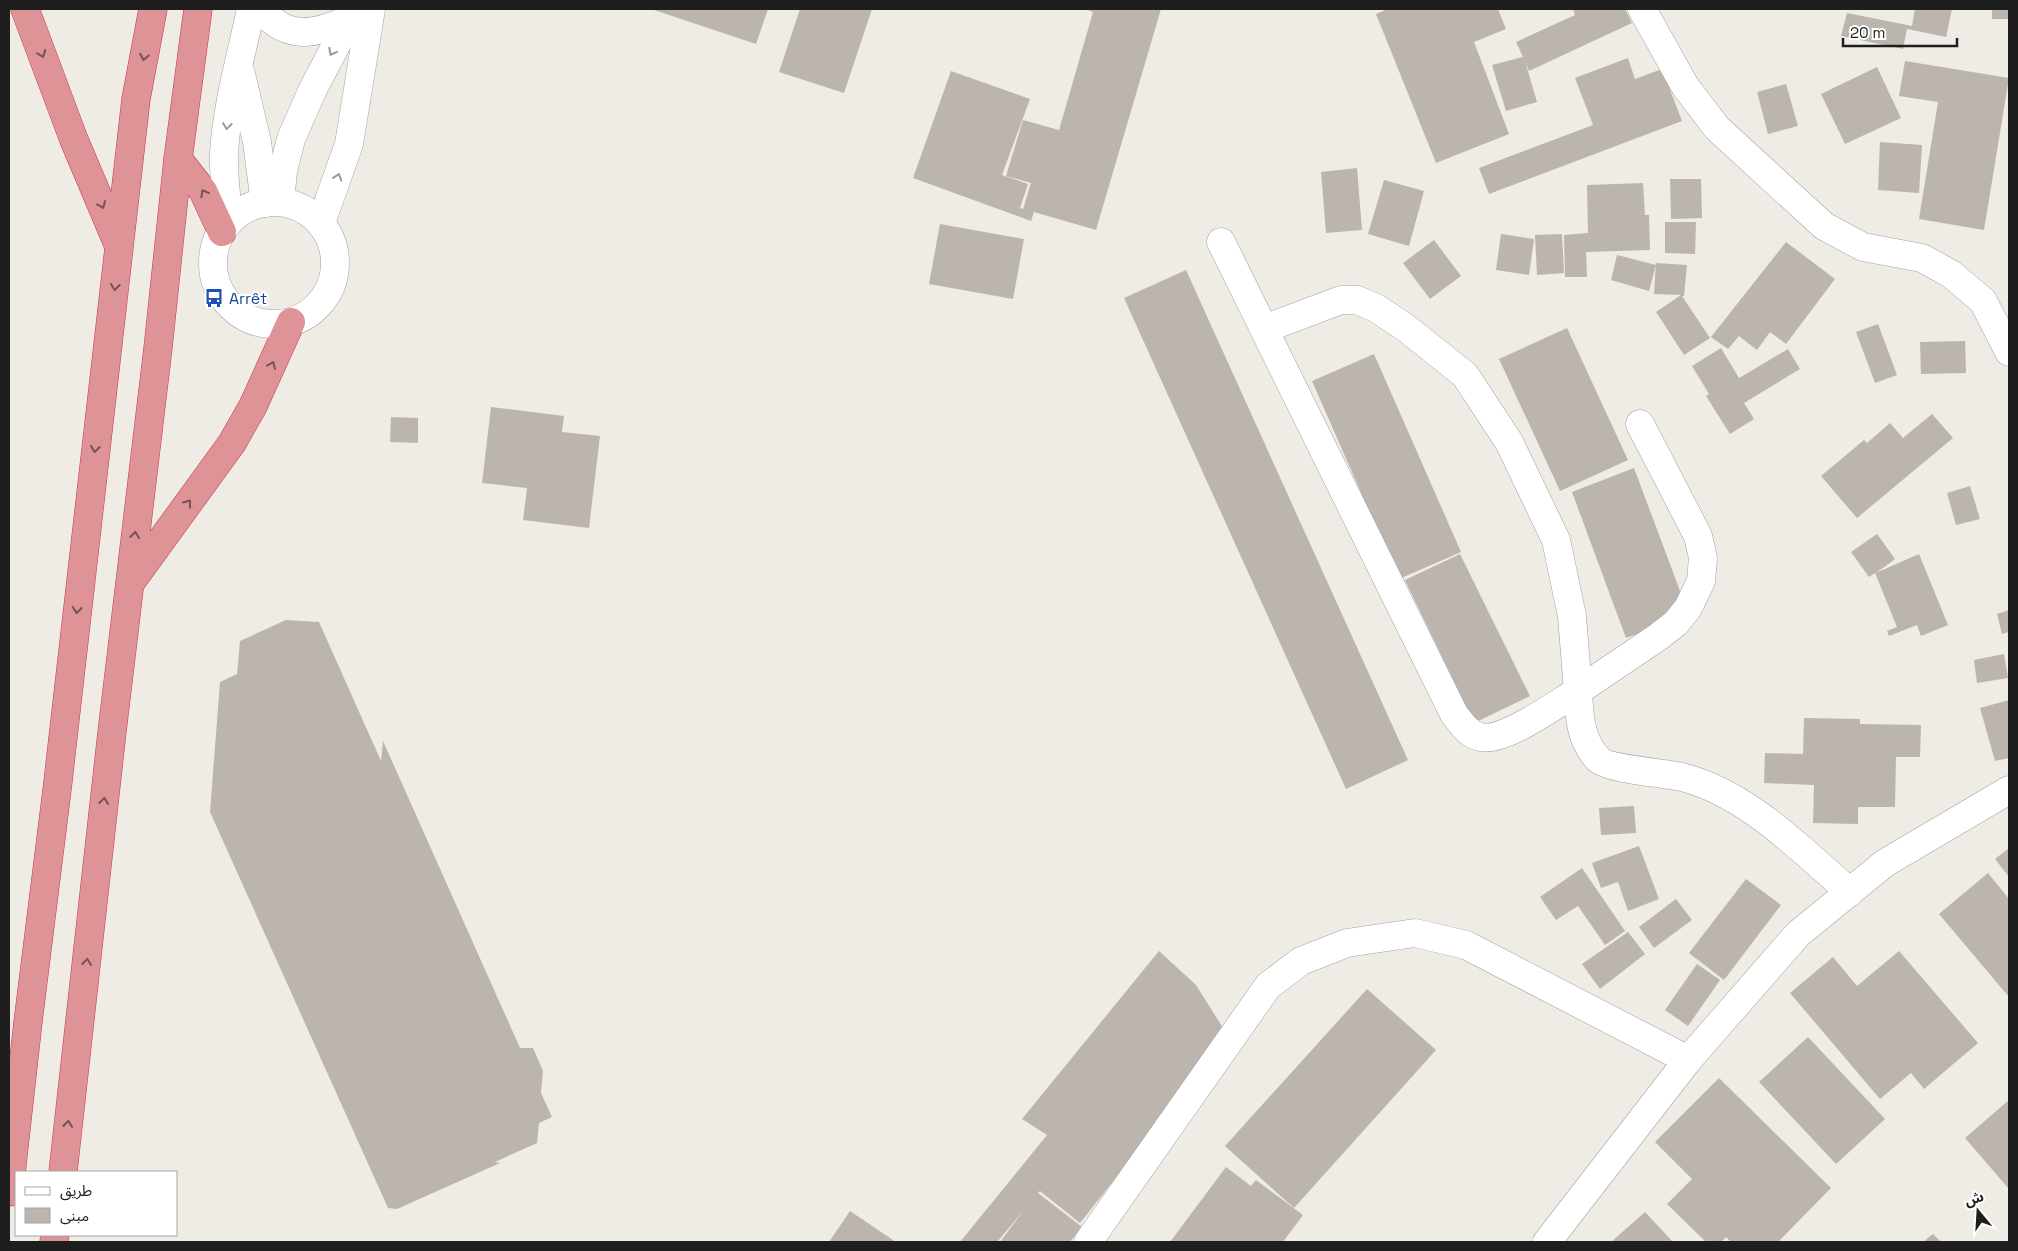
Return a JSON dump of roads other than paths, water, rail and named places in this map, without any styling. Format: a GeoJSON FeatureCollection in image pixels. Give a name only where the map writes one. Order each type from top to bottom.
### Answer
{"type":"FeatureCollection","features":[{"type":"Feature","properties":{"kind":"highway"},"geometry":{"type":"LineString","coordinates":[[25,9],[74,140],[119,247]]}},
{"type":"Feature","properties":{"kind":"highway"},"geometry":{"type":"LineString","coordinates":[[9,1192],[29,1012],[58,790],[136,99],[153,9]]}},
{"type":"Feature","properties":{"kind":"highway"},"geometry":{"type":"LineString","coordinates":[[63,1171],[178,159],[198,9]]}},
{"type":"Feature","properties":{"kind":"highway"},"geometry":{"type":"LineString","coordinates":[[178,159],[203,191],[226,227]]}},
{"type":"Feature","properties":{"kind":"highway"},"geometry":{"type":"LineString","coordinates":[[129,585],[232,443],[253,406],[291,322]]}},
{"type":"Feature","properties":{"kind":"street"},"geometry":{"type":"LineString","coordinates":[[226,227],[224,154],[227,121],[238,61],[251,9]]}},
{"type":"Feature","properties":{"kind":"street"},"geometry":{"type":"LineString","coordinates":[[260,9],[271,21],[289,30],[309,32],[330,28],[359,12]]}},
{"type":"Feature","properties":{"kind":"street"},"geometry":{"type":"LineString","coordinates":[[1642,9],[1685,86],[1717,128],[1824,226],[1863,247],[1922,258],[1951,274],[1984,301],[2009,352]]}},
{"type":"Feature","properties":{"kind":"street"},"geometry":{"type":"LineString","coordinates":[[272,203],[291,139],[313,89],[359,12]]}},
{"type":"Feature","properties":{"kind":"street"},"geometry":{"type":"LineString","coordinates":[[321,223],[349,144],[359,12]]}},
{"type":"Feature","properties":{"kind":"street"},"geometry":{"type":"LineString","coordinates":[[238,61],[249,114],[272,203]]}},
{"type":"Feature","properties":{"kind":"street"},"geometry":{"type":"LineString","coordinates":[[272,203],[303,209],[321,223],[332,241],[336,261],[333,281],[324,299],[309,313],[291,322],[270,324],[250,319],[233,308],[220,292],[214,272],[214,251],[226,227],[246,210],[272,203]]}},
{"type":"Feature","properties":{"kind":"street"},"geometry":{"type":"LineString","coordinates":[[1221,242],[1454,714],[1466,729],[1482,737],[1491,738],[1506,734],[1578,691],[1658,637],[1676,623],[1688,608],[1701,581],[1703,558],[1698,536],[1640,424]]}},
{"type":"Feature","properties":{"kind":"street"},"geometry":{"type":"LineString","coordinates":[[1264,329],[1341,300],[1357,300],[1376,308],[1406,328],[1465,375],[1509,442],[1556,540],[1572,616],[1580,723],[1586,742],[1599,760],[1682,777],[1714,788],[1763,818],[1850,892]]}},
{"type":"Feature","properties":{"kind":"street"},"geometry":{"type":"LineString","coordinates":[[1550,1241],[1688,1060],[1798,934],[1885,863],[2009,790]]}},
{"type":"Feature","properties":{"kind":"street"},"geometry":{"type":"LineString","coordinates":[[1088,1242],[1268,986],[1301,961],[1348,943],[1415,934],[1466,945],[1688,1060]]}},
{"type":"Feature","properties":{"kind":"place","name":"Arrêt"},"geometry":{"type":"Point","coordinates":[214,298]}}]}
